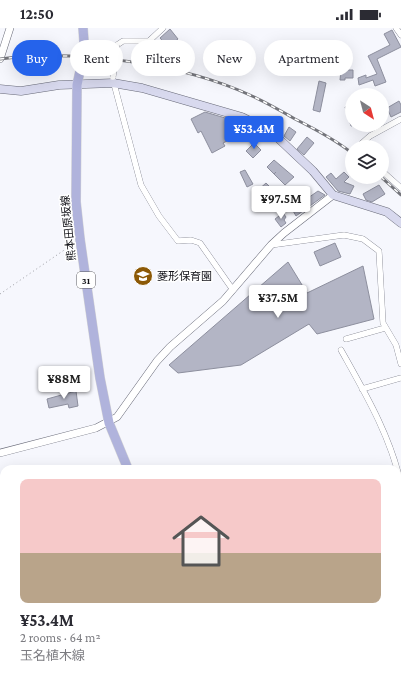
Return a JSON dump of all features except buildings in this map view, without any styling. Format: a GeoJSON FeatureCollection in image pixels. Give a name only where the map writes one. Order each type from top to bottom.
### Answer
{"type":"FeatureCollection","features":[{"type":"Feature","properties":{"kind":"main road","name":"熊本田原坂線"},"geometry":{"type":"LineString","coordinates":[[83,28],[84,42],[77,85],[76,202],[100,378],[110,423],[126,465]]}},
{"type":"Feature","properties":{"kind":"main road"},"geometry":{"type":"LineString","coordinates":[[0,89],[21,90],[113,80],[242,117],[270,131],[292,149],[333,195],[387,212],[401,223]]}},
{"type":"Feature","properties":{"kind":"street"},"geometry":{"type":"LineString","coordinates":[[1,57],[10,28]]}},
{"type":"Feature","properties":{"kind":"street"},"geometry":{"type":"LineString","coordinates":[[163,28],[149,41],[123,41],[117,45],[113,80],[141,185],[159,216],[178,241],[191,240],[200,243],[233,290]]}},
{"type":"Feature","properties":{"kind":"street"},"geometry":{"type":"LineString","coordinates":[[396,28],[401,35]]}},
{"type":"Feature","properties":{"kind":"street"},"geometry":{"type":"LineString","coordinates":[[366,140],[401,119]]}},
{"type":"Feature","properties":{"kind":"street"},"geometry":{"type":"LineString","coordinates":[[389,177],[401,188]]}},
{"type":"Feature","properties":{"kind":"street"},"geometry":{"type":"LineString","coordinates":[[0,453],[110,423],[126,406],[157,361],[170,347],[210,313],[233,290],[272,245],[300,219],[333,195]]}},
{"type":"Feature","properties":{"kind":"street"},"geometry":{"type":"LineString","coordinates":[[272,245],[344,235],[356,236],[372,245],[379,251],[381,266],[380,296],[383,323],[396,345],[401,364]]}},
{"type":"Feature","properties":{"kind":"street"},"geometry":{"type":"LineString","coordinates":[[346,339],[385,328]]}},
{"type":"Feature","properties":{"kind":"street"},"geometry":{"type":"LineString","coordinates":[[341,350],[388,439],[396,465]]}},
{"type":"Feature","properties":{"kind":"street"},"geometry":{"type":"LineString","coordinates":[[362,389],[401,378]]}},
{"type":"Feature","properties":{"kind":"path"},"geometry":{"type":"LineString","coordinates":[[0,294],[80,239]]}},
{"type":"Feature","properties":{"kind":"railway"},"geometry":{"type":"LineString","coordinates":[[0,59],[30,56],[95,58],[128,61],[194,75],[258,99],[324,134],[345,148]]}},
{"type":"Feature","properties":{"kind":"railway"},"geometry":{"type":"LineString","coordinates":[[389,184],[401,195]]}},
{"type":"Feature","properties":{"kind":"place","name":"菱形保育園"},"geometry":{"type":"Point","coordinates":[143,276]}}]}
